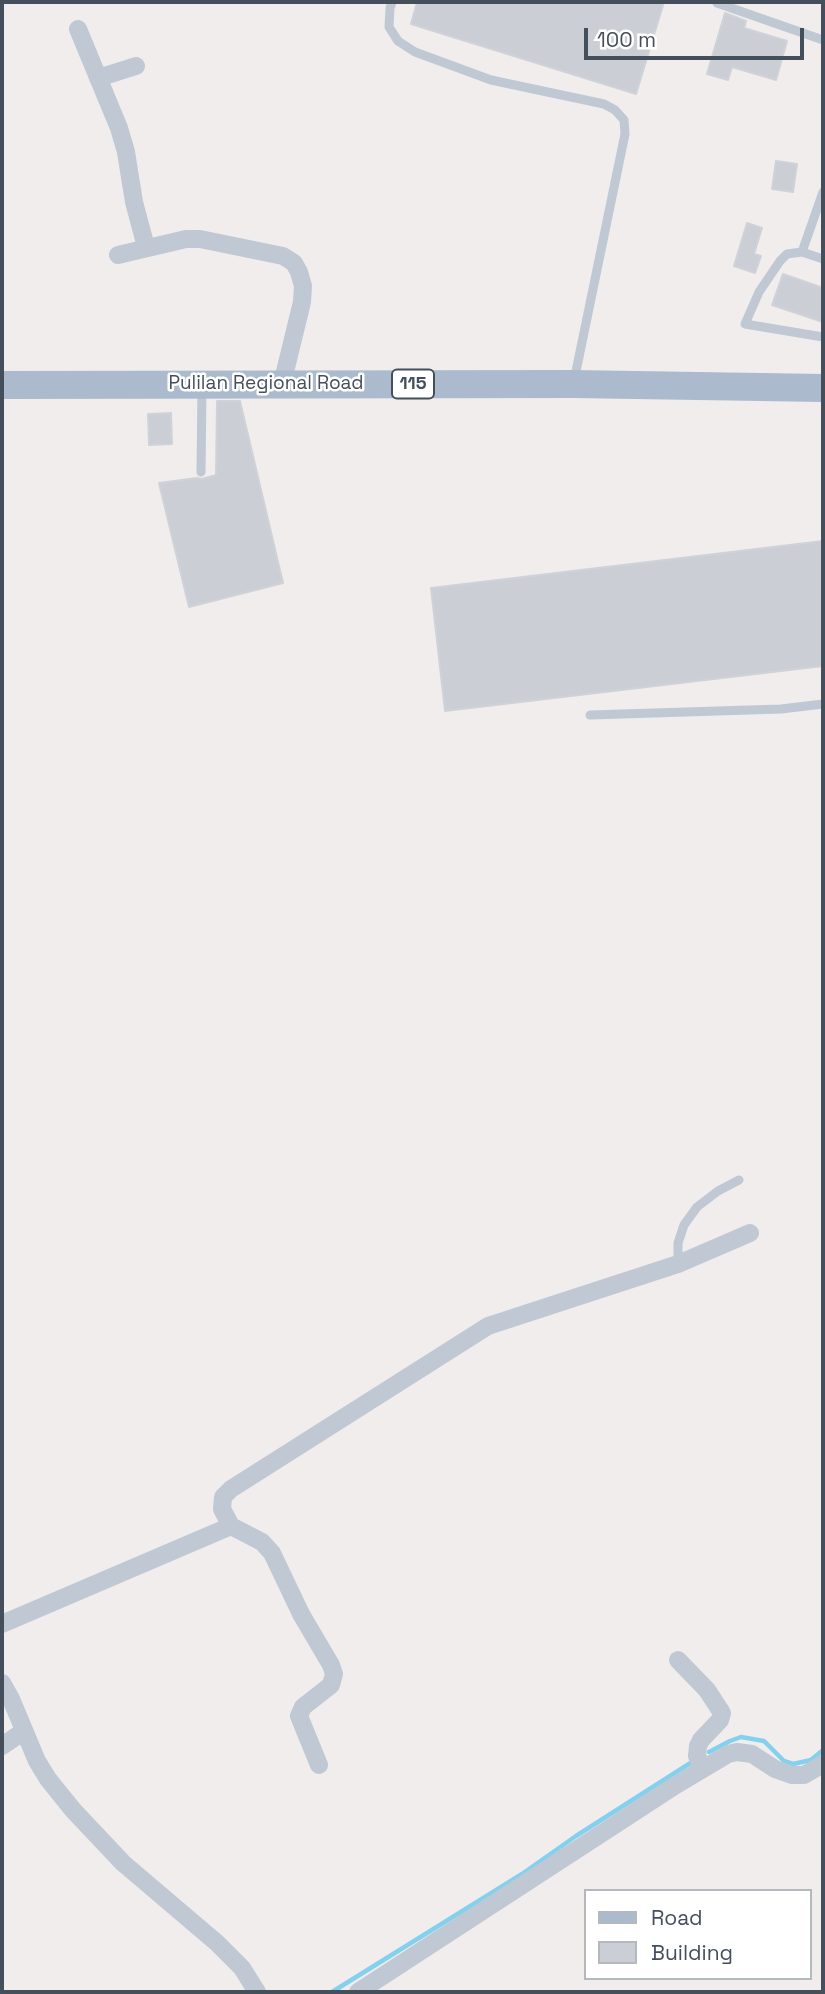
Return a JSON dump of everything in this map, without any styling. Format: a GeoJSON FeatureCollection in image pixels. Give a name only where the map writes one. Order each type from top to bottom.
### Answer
{"type":"FeatureCollection","features":[{"type":"Feature","properties":{"kind":"main road","name":"Pulilan Regional Road"},"geometry":{"type":"LineString","coordinates":[[2,385],[573,384],[823,388]]}},
{"type":"Feature","properties":{"kind":"street"},"geometry":{"type":"LineString","coordinates":[[78,29],[119,128],[146,247]]}},
{"type":"Feature","properties":{"kind":"street"},"geometry":{"type":"LineString","coordinates":[[98,78],[136,66]]}},
{"type":"Feature","properties":{"kind":"street"},"geometry":{"type":"LineString","coordinates":[[118,255],[186,239],[200,239],[283,256],[294,263],[303,286],[302,302],[282,384]]}},
{"type":"Feature","properties":{"kind":"street"},"geometry":{"type":"LineString","coordinates":[[319,1765],[299,1716],[303,1707],[331,1685],[334,1674],[331,1665],[301,1614],[272,1553],[262,1542],[230,1526],[222,1509],[223,1497],[231,1489],[488,1326],[678,1264],[751,1233]]}},
{"type":"Feature","properties":{"kind":"street"},"geometry":{"type":"LineString","coordinates":[[2,1624],[230,1526]]}},
{"type":"Feature","properties":{"kind":"street"},"geometry":{"type":"LineString","coordinates":[[678,1660],[707,1690],[722,1713],[720,1720],[698,1746],[697,1756],[703,1768]]}},
{"type":"Feature","properties":{"kind":"street"},"geometry":{"type":"LineString","coordinates":[[2,1683],[37,1761],[73,1810],[124,1863],[217,1943],[242,1968],[257,1992]]}},
{"type":"Feature","properties":{"kind":"street"},"geometry":{"type":"LineString","coordinates":[[2,1746],[24,1731]]}},
{"type":"Feature","properties":{"kind":"street"},"geometry":{"type":"LineString","coordinates":[[358,1992],[728,1754],[752,1754],[775,1769],[792,1775],[804,1775],[823,1764]]}},
{"type":"Feature","properties":{"kind":"lane"},"geometry":{"type":"LineString","coordinates":[[392,2],[389,27],[398,41],[415,52],[491,80],[604,104],[615,110],[624,120],[625,134],[573,384]]}},
{"type":"Feature","properties":{"kind":"lane"},"geometry":{"type":"LineString","coordinates":[[717,3],[823,40]]}},
{"type":"Feature","properties":{"kind":"lane"},"geometry":{"type":"LineString","coordinates":[[802,252],[823,192]]}},
{"type":"Feature","properties":{"kind":"lane"},"geometry":{"type":"LineString","coordinates":[[823,258],[802,252],[787,254],[759,292],[745,324],[823,337]]}},
{"type":"Feature","properties":{"kind":"lane"},"geometry":{"type":"LineString","coordinates":[[201,472],[202,385]]}},
{"type":"Feature","properties":{"kind":"lane"},"geometry":{"type":"LineString","coordinates":[[590,715],[781,709],[823,704]]}},
{"type":"Feature","properties":{"kind":"lane"},"geometry":{"type":"LineString","coordinates":[[678,1264],[678,1243],[684,1225],[697,1207],[718,1191],[739,1180]]}},
{"type":"Feature","properties":{"kind":"building"},"geometry":{"type":"Polygon","coordinates":[[[417,2],[664,2],[636,94],[411,24],[417,2]]]}},
{"type":"Feature","properties":{"kind":"building"},"geometry":{"type":"Polygon","coordinates":[[[725,13],[746,21],[744,28],[787,41],[776,80],[732,67],[728,80],[707,74],[725,13]]]}},
{"type":"Feature","properties":{"kind":"building"},"geometry":{"type":"Polygon","coordinates":[[[776,161],[797,164],[793,192],[772,189],[776,161]]]}},
{"type":"Feature","properties":{"kind":"building"},"geometry":{"type":"Polygon","coordinates":[[[747,223],[762,228],[754,254],[761,256],[755,273],[734,266],[747,223]]]}},
{"type":"Feature","properties":{"kind":"building"},"geometry":{"type":"Polygon","coordinates":[[[783,274],[823,288],[823,322],[772,305],[783,274]]]}},
{"type":"Feature","properties":{"kind":"building"},"geometry":{"type":"Polygon","coordinates":[[[217,401],[240,401],[283,583],[189,607],[159,483],[216,475],[217,401]]]}},
{"type":"Feature","properties":{"kind":"building"},"geometry":{"type":"Polygon","coordinates":[[[171,413],[172,444],[149,445],[148,414],[171,413]]]}},
{"type":"Feature","properties":{"kind":"building"},"geometry":{"type":"Polygon","coordinates":[[[823,541],[823,666],[445,711],[431,588],[823,541]]]}},
{"type":"Feature","properties":{"kind":"waterway"},"geometry":{"type":"LineString","coordinates":[[709,1752],[741,1737],[764,1741],[784,1761],[793,1764],[811,1760],[823,1750]]}},
{"type":"Feature","properties":{"kind":"waterway"},"geometry":{"type":"LineString","coordinates":[[332,1992],[522,1874],[692,1762]]}}]}
